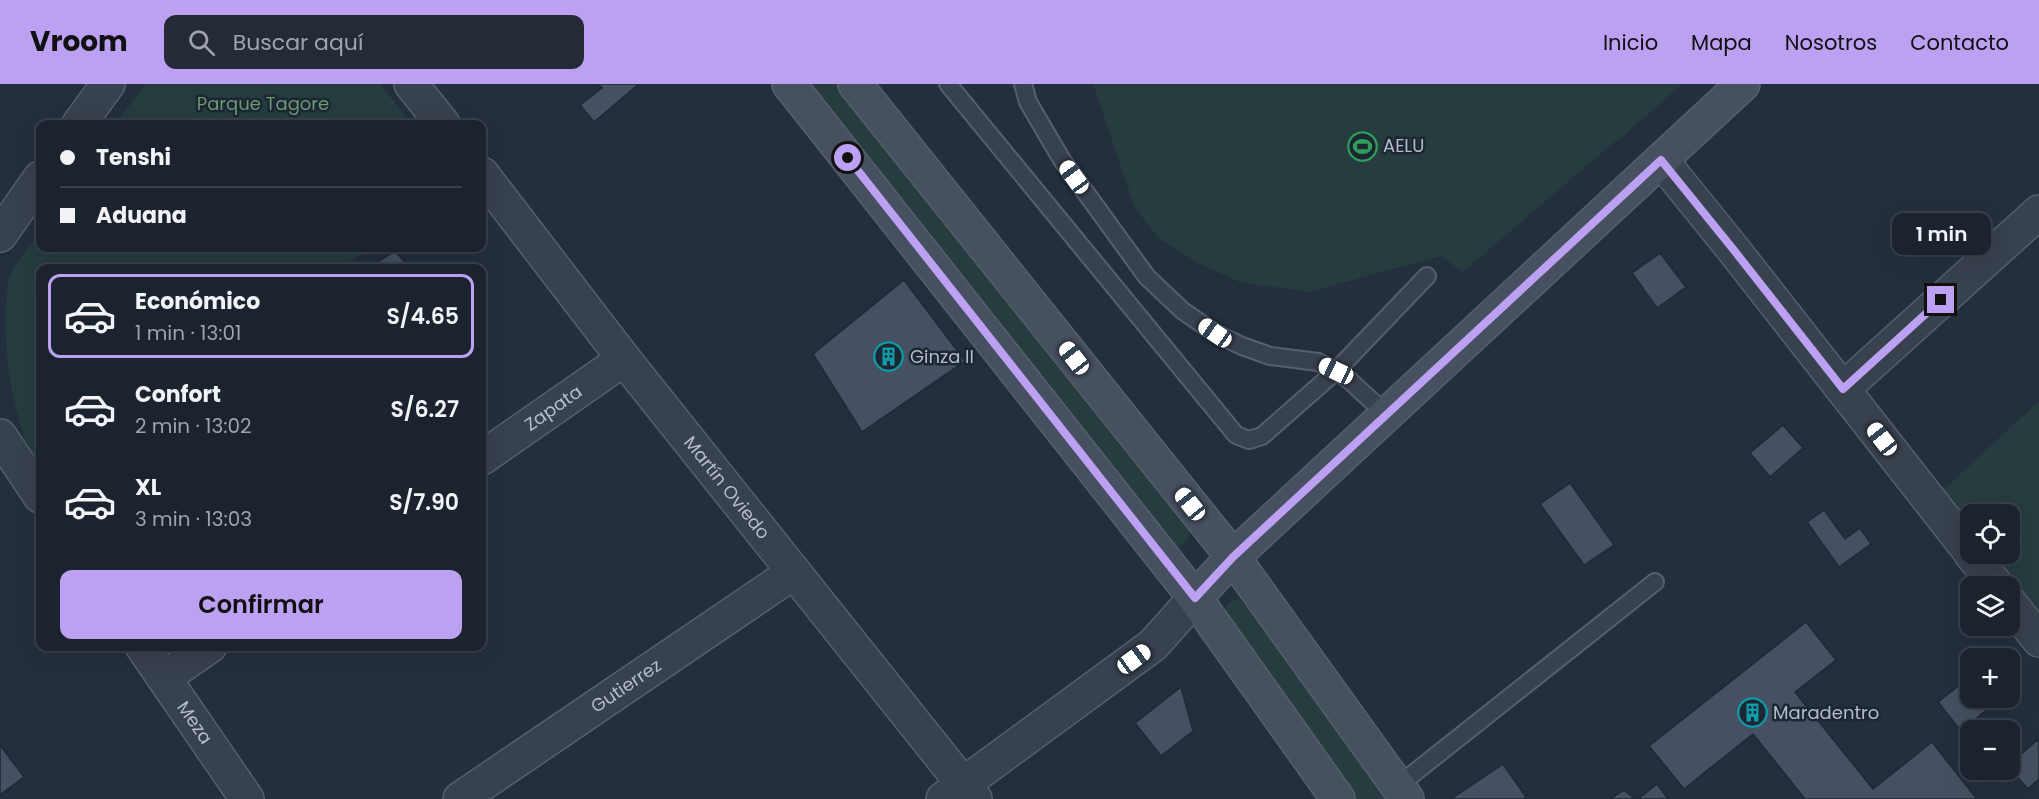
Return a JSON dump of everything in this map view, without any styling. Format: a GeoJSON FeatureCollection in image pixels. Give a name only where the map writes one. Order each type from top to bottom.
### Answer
{"type":"FeatureCollection","features":[{"type":"Feature","properties":{"kind":"main road"},"geometry":{"type":"LineString","coordinates":[[789,84],[1195,598],[1338,799]]}},
{"type":"Feature","properties":{"kind":"main road"},"geometry":{"type":"LineString","coordinates":[[855,84],[1233,557],[1403,792]]}},
{"type":"Feature","properties":{"kind":"main road"},"geometry":{"type":"LineString","coordinates":[[1195,598],[1233,557],[1743,84]]}},
{"type":"Feature","properties":{"kind":"street"},"geometry":{"type":"LineString","coordinates":[[82,120],[108,84]]}},
{"type":"Feature","properties":{"kind":"street"},"geometry":{"type":"LineString","coordinates":[[411,84],[440,120]]}},
{"type":"Feature","properties":{"kind":"street"},"geometry":{"type":"LineString","coordinates":[[1661,160],[1960,539]]}},
{"type":"Feature","properties":{"kind":"street","name":"Martín Oviedo"},"geometry":{"type":"LineString","coordinates":[[486,179],[624,359],[794,573],[961,794]]}},
{"type":"Feature","properties":{"kind":"street"},"geometry":{"type":"LineString","coordinates":[[0,235],[36,184]]}},
{"type":"Feature","properties":{"kind":"street"},"geometry":{"type":"LineString","coordinates":[[1843,389],[2039,212]]}},
{"type":"Feature","properties":{"kind":"street","name":"Zapata"},"geometry":{"type":"LineString","coordinates":[[486,455],[624,359]]}},
{"type":"Feature","properties":{"kind":"street"},"geometry":{"type":"LineString","coordinates":[[0,436],[36,490]]}},
{"type":"Feature","properties":{"kind":"street"},"geometry":{"type":"LineString","coordinates":[[1980,564],[1989,576]]}},
{"type":"Feature","properties":{"kind":"street","name":"Gutierrez"},"geometry":{"type":"LineString","coordinates":[[460,799],[794,573]]}},
{"type":"Feature","properties":{"kind":"street"},"geometry":{"type":"LineString","coordinates":[[961,794],[1153,645],[1195,598]]}},
{"type":"Feature","properties":{"kind":"street"},"geometry":{"type":"LineString","coordinates":[[2020,616],[2039,640]]}},
{"type":"Feature","properties":{"kind":"street","name":"Meza"},"geometry":{"type":"LineString","coordinates":[[145,651],[248,799]]}},
{"type":"Feature","properties":{"kind":"street"},"geometry":{"type":"LineString","coordinates":[[164,678],[203,651]]}},
{"type":"Feature","properties":{"kind":"lane"},"geometry":{"type":"LineString","coordinates":[[948,84],[1236,435],[1249,440],[1262,436],[1336,371],[1426,276]]}},
{"type":"Feature","properties":{"kind":"lane"},"geometry":{"type":"LineString","coordinates":[[1023,84],[1028,102],[1062,160],[1147,277],[1183,311],[1215,333],[1242,346],[1270,356],[1318,362],[1336,371],[1387,415]]}},
{"type":"Feature","properties":{"kind":"lane"},"geometry":{"type":"LineString","coordinates":[[1403,792],[1655,582]]}},
{"type":"Feature","properties":{"kind":"green space","name":"Parque Tagore"},"geometry":{"type":"Polygon","coordinates":[[[145,84],[380,84],[409,120],[119,120],[145,84]]]}},
{"type":"Feature","properties":{"kind":"green space"},"geometry":{"type":"Polygon","coordinates":[[[805,84],[841,84],[1190,525],[1189,538],[1178,547],[1167,541],[805,84]]]}},
{"type":"Feature","properties":{"kind":"green space","name":"AELU"},"geometry":{"type":"Polygon","coordinates":[[[1093,84],[1682,84],[1463,272],[1441,256],[1308,292],[1240,282],[1198,263],[1159,238],[1135,208],[1093,84]]]}},
{"type":"Feature","properties":{"kind":"green space"},"geometry":{"type":"Polygon","coordinates":[[[36,236],[36,252],[366,252],[347,264],[36,264],[36,461],[29,449],[14,401],[7,349],[6,299],[9,277],[36,236]]]}},
{"type":"Feature","properties":{"kind":"green space"},"geometry":{"type":"Polygon","coordinates":[[[2039,401],[2039,611],[2020,587],[2020,576],[2011,576],[2001,564],[2020,564],[2020,504],[1960,504],[1960,511],[1943,490],[2039,401]]]}},
{"type":"Feature","properties":{"kind":"green space"},"geometry":{"type":"Polygon","coordinates":[[[1238,598],[1276,643],[1390,799],[1355,799],[1224,612],[1227,604],[1238,598]]]}},
{"type":"Feature","properties":{"kind":"building"},"geometry":{"type":"Polygon","coordinates":[[[598,84],[639,84],[594,122],[580,105],[602,88],[598,84]]]}},
{"type":"Feature","properties":{"kind":"building"},"geometry":{"type":"Polygon","coordinates":[[[396,252],[406,264],[374,264],[396,252]]]}},
{"type":"Feature","properties":{"kind":"building"},"geometry":{"type":"Polygon","coordinates":[[[1660,253],[1686,287],[1657,308],[1632,273],[1660,253]]]}},
{"type":"Feature","properties":{"kind":"building","name":"Ginza II"},"geometry":{"type":"Polygon","coordinates":[[[904,280],[965,361],[862,432],[813,354],[904,280]]]}},
{"type":"Feature","properties":{"kind":"building"},"geometry":{"type":"Polygon","coordinates":[[[1783,425],[1803,448],[1770,477],[1750,453],[1783,425]]]}},
{"type":"Feature","properties":{"kind":"building"},"geometry":{"type":"Polygon","coordinates":[[[1570,483],[1614,545],[1584,565],[1540,504],[1570,483]]]}},
{"type":"Feature","properties":{"kind":"building"},"geometry":{"type":"Polygon","coordinates":[[[1824,510],[1845,539],[1860,528],[1871,544],[1839,567],[1807,522],[1824,510]]]}},
{"type":"Feature","properties":{"kind":"building","name":"Maradentro"},"geometry":{"type":"Polygon","coordinates":[[[1806,622],[1836,660],[1795,692],[1873,789],[1932,742],[1977,799],[1805,799],[1753,734],[1684,789],[1649,746],[1806,622]]]}},
{"type":"Feature","properties":{"kind":"building"},"geometry":{"type":"Polygon","coordinates":[[[1960,685],[1960,708],[1989,708],[1974,720],[1960,720],[1960,730],[1938,702],[1960,685]]]}},
{"type":"Feature","properties":{"kind":"building"},"geometry":{"type":"Polygon","coordinates":[[[1181,687],[1193,731],[1161,756],[1135,723],[1181,687]]]}},
{"type":"Feature","properties":{"kind":"building"},"geometry":{"type":"Polygon","coordinates":[[[2037,740],[2039,743],[2039,779],[2028,789],[2020,780],[2020,755],[2037,740]]]}},
{"type":"Feature","properties":{"kind":"building"},"geometry":{"type":"Polygon","coordinates":[[[0,745],[24,777],[0,795],[0,745]]]}},
{"type":"Feature","properties":{"kind":"building"},"geometry":{"type":"Polygon","coordinates":[[[1503,764],[1526,797],[1523,799],[1451,799],[1503,764]]]}},
{"type":"Feature","properties":{"kind":"building"},"geometry":{"type":"Polygon","coordinates":[[[1657,784],[1668,799],[1638,799],[1657,784]]]}},
{"type":"Feature","properties":{"kind":"building"},"geometry":{"type":"Polygon","coordinates":[[[1624,790],[1635,799],[1610,799],[1624,790]]]}},
{"type":"Feature","properties":{"kind":"place","name":"AELU"},"geometry":{"type":"Point","coordinates":[1362,146]}},
{"type":"Feature","properties":{"kind":"place","name":"Ginza II"},"geometry":{"type":"Point","coordinates":[889,357]}},
{"type":"Feature","properties":{"kind":"place","name":"Maradentro"},"geometry":{"type":"Point","coordinates":[1752,713]}},
{"type":"Feature","properties":{"kind":"route"},"geometry":{"type":"LineString","coordinates":[[848,158],[1195,598],[1233,557],[1661,160],[1843,389],[1941,300]]}}]}
